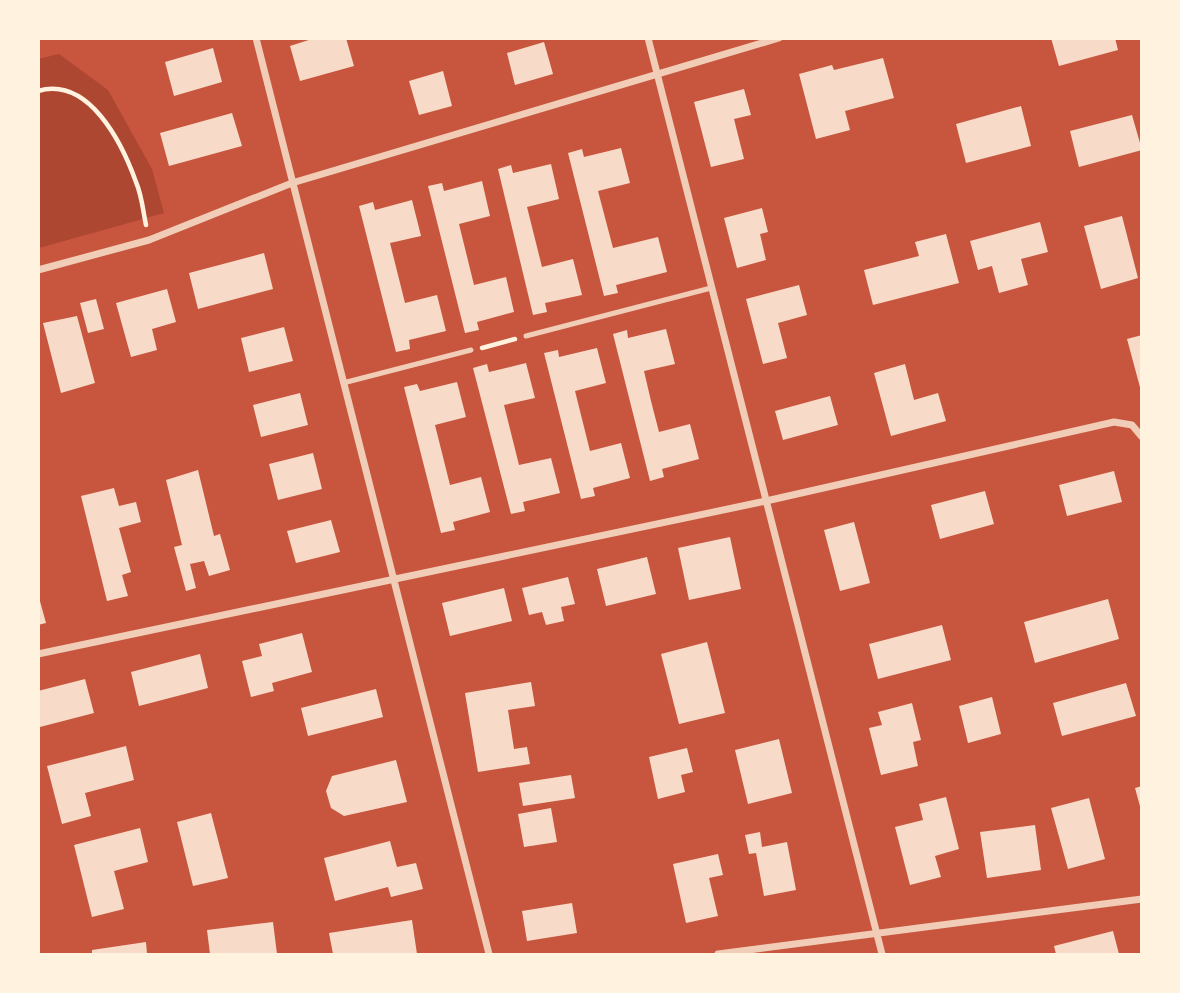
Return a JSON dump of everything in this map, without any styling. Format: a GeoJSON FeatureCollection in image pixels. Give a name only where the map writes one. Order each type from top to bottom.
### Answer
{"type":"FeatureCollection","features":[{"type":"Feature","properties":{"kind":"street"},"geometry":{"type":"LineString","coordinates":[[256,38],[489,954]]}},
{"type":"Feature","properties":{"kind":"street"},"geometry":{"type":"LineString","coordinates":[[648,38],[882,954]]}},
{"type":"Feature","properties":{"kind":"street"},"geometry":{"type":"LineString","coordinates":[[38,270],[149,240],[292,183],[779,38]]}},
{"type":"Feature","properties":{"kind":"street"},"geometry":{"type":"LineString","coordinates":[[38,654],[766,501],[1114,422],[1132,425],[1142,437]]}},
{"type":"Feature","properties":{"kind":"street"},"geometry":{"type":"LineString","coordinates":[[718,954],[1142,899]]}},
{"type":"Feature","properties":{"kind":"lane"},"geometry":{"type":"LineString","coordinates":[[526,336],[712,288]]}},
{"type":"Feature","properties":{"kind":"lane"},"geometry":{"type":"LineString","coordinates":[[343,383],[471,350]]}},
{"type":"Feature","properties":{"kind":"path"},"geometry":{"type":"LineString","coordinates":[[38,91],[51,87],[74,92],[98,112],[115,136],[137,184],[149,240]]}},
{"type":"Feature","properties":{"kind":"path"},"geometry":{"type":"LineString","coordinates":[[471,350],[526,336]]}},
{"type":"Feature","properties":{"kind":"shaded area"},"geometry":{"type":"Polygon","coordinates":[[[59,54],[108,90],[152,169],[164,213],[39,248],[38,59],[59,54]]]}},
{"type":"Feature","properties":{"kind":"building"},"geometry":{"type":"Polygon","coordinates":[[[315,38],[346,38],[354,66],[300,81],[290,46],[315,38]]]}},
{"type":"Feature","properties":{"kind":"building"},"geometry":{"type":"Polygon","coordinates":[[[1051,38],[1115,38],[1118,50],[1059,66],[1051,38]]]}},
{"type":"Feature","properties":{"kind":"building"},"geometry":{"type":"Polygon","coordinates":[[[544,42],[553,74],[515,85],[507,53],[544,42]]]}},
{"type":"Feature","properties":{"kind":"building"},"geometry":{"type":"Polygon","coordinates":[[[213,48],[222,82],[174,96],[165,62],[213,48]]]}},
{"type":"Feature","properties":{"kind":"building"},"geometry":{"type":"Polygon","coordinates":[[[883,58],[894,98],[845,111],[850,130],[816,139],[799,74],[832,65],[834,70],[883,58]]]}},
{"type":"Feature","properties":{"kind":"building"},"geometry":{"type":"Polygon","coordinates":[[[443,71],[452,106],[419,115],[409,81],[443,71]]]}},
{"type":"Feature","properties":{"kind":"building"},"geometry":{"type":"Polygon","coordinates":[[[744,89],[751,115],[734,119],[744,159],[711,167],[694,102],[744,89]]]}},
{"type":"Feature","properties":{"kind":"building"},"geometry":{"type":"Polygon","coordinates":[[[1021,106],[1031,146],[966,163],[956,124],[1021,106]]]}},
{"type":"Feature","properties":{"kind":"building"},"geometry":{"type":"Polygon","coordinates":[[[232,113],[242,146],[169,166],[160,133],[232,113]]]}},
{"type":"Feature","properties":{"kind":"building"},"geometry":{"type":"Polygon","coordinates":[[[1132,115],[1142,150],[1079,167],[1070,131],[1132,115]]]}},
{"type":"Feature","properties":{"kind":"building"},"geometry":{"type":"Polygon","coordinates":[[[621,148],[630,183],[598,191],[613,248],[658,237],[667,272],[616,285],[618,293],[604,296],[568,153],[582,149],[584,157],[621,148]]]}},
{"type":"Feature","properties":{"kind":"building"},"geometry":{"type":"Polygon","coordinates":[[[551,164],[559,199],[527,207],[542,267],[573,259],[582,295],[545,303],[547,312],[533,315],[498,169],[511,165],[513,173],[551,164]]]}},
{"type":"Feature","properties":{"kind":"building"},"geometry":{"type":"Polygon","coordinates":[[[482,181],[490,216],[459,224],[474,285],[506,277],[514,312],[477,322],[479,330],[465,333],[428,186],[442,183],[444,191],[482,181]]]}},
{"type":"Feature","properties":{"kind":"building"},"geometry":{"type":"Polygon","coordinates":[[[412,200],[421,236],[390,243],[405,303],[437,295],[446,331],[409,340],[410,349],[396,352],[359,206],[373,202],[375,210],[412,200]]]}},
{"type":"Feature","properties":{"kind":"building"},"geometry":{"type":"Polygon","coordinates":[[[762,208],[768,232],[760,234],[766,260],[737,268],[724,218],[762,208]]]}},
{"type":"Feature","properties":{"kind":"building"},"geometry":{"type":"Polygon","coordinates":[[[1122,216],[1138,278],[1101,289],[1084,226],[1122,216]]]}},
{"type":"Feature","properties":{"kind":"building"},"geometry":{"type":"Polygon","coordinates":[[[1040,222],[1048,252],[1021,259],[1028,285],[999,293],[992,266],[978,270],[970,241],[1040,222]]]}},
{"type":"Feature","properties":{"kind":"building"},"geometry":{"type":"Polygon","coordinates":[[[946,234],[959,283],[873,305],[864,270],[919,256],[915,242],[946,234]]]}},
{"type":"Feature","properties":{"kind":"building"},"geometry":{"type":"Polygon","coordinates":[[[264,253],[273,289],[198,309],[189,273],[264,253]]]}},
{"type":"Feature","properties":{"kind":"building"},"geometry":{"type":"Polygon","coordinates":[[[799,285],[807,315],[778,323],[787,358],[763,364],[746,299],[799,285]]]}},
{"type":"Feature","properties":{"kind":"building"},"geometry":{"type":"Polygon","coordinates":[[[167,289],[176,322],[152,329],[157,350],[131,357],[116,303],[167,289]]]}},
{"type":"Feature","properties":{"kind":"building"},"geometry":{"type":"Polygon","coordinates":[[[96,299],[104,329],[88,333],[80,303],[96,299]]]}},
{"type":"Feature","properties":{"kind":"building"},"geometry":{"type":"Polygon","coordinates":[[[77,316],[95,383],[61,393],[43,323],[77,316]]]}},
{"type":"Feature","properties":{"kind":"building"},"geometry":{"type":"Polygon","coordinates":[[[284,327],[293,361],[249,372],[241,338],[284,327]]]}},
{"type":"Feature","properties":{"kind":"building"},"geometry":{"type":"Polygon","coordinates":[[[666,329],[675,364],[644,371],[651,401],[659,432],[690,424],[699,459],[662,469],[664,477],[650,481],[613,334],[627,330],[628,338],[666,329]]]}},
{"type":"Feature","properties":{"kind":"building"},"geometry":{"type":"Polygon","coordinates":[[[1142,335],[1142,391],[1141,391],[1127,339],[1142,335]]]}},
{"type":"Feature","properties":{"kind":"building"},"geometry":{"type":"Polygon","coordinates":[[[597,348],[606,383],[575,391],[590,451],[621,443],[630,478],[593,488],[595,496],[581,499],[544,353],[558,350],[559,357],[597,348]]]}},
{"type":"Feature","properties":{"kind":"building"},"geometry":{"type":"Polygon","coordinates":[[[526,363],[535,398],[504,405],[519,465],[551,458],[560,493],[523,502],[525,511],[511,514],[473,368],[487,364],[489,372],[526,363]]]}},
{"type":"Feature","properties":{"kind":"building"},"geometry":{"type":"Polygon","coordinates":[[[905,364],[914,400],[938,393],[946,421],[891,436],[874,373],[905,364]]]}},
{"type":"Feature","properties":{"kind":"building"},"geometry":{"type":"Polygon","coordinates":[[[457,382],[466,417],[435,425],[450,485],[481,477],[490,512],[453,522],[455,530],[441,533],[404,387],[417,384],[420,391],[457,382]]]}},
{"type":"Feature","properties":{"kind":"building"},"geometry":{"type":"Polygon","coordinates":[[[300,393],[308,425],[261,437],[253,405],[300,393]]]}},
{"type":"Feature","properties":{"kind":"building"},"geometry":{"type":"Polygon","coordinates":[[[830,396],[838,425],[783,440],[775,411],[830,396]]]}},
{"type":"Feature","properties":{"kind":"building"},"geometry":{"type":"Polygon","coordinates":[[[313,453],[322,489],[278,500],[269,464],[313,453]]]}},
{"type":"Feature","properties":{"kind":"building"},"geometry":{"type":"Polygon","coordinates":[[[198,470],[214,536],[220,534],[230,570],[209,576],[204,561],[190,564],[196,588],[186,591],[174,547],[182,545],[166,480],[198,470]]]}},
{"type":"Feature","properties":{"kind":"building"},"geometry":{"type":"Polygon","coordinates":[[[1114,471],[1122,502],[1067,516],[1059,485],[1114,471]]]}},
{"type":"Feature","properties":{"kind":"building"},"geometry":{"type":"Polygon","coordinates":[[[114,488],[119,506],[136,502],[141,522],[119,528],[131,572],[122,575],[128,596],[107,601],[81,496],[114,488]]]}},
{"type":"Feature","properties":{"kind":"building"},"geometry":{"type":"Polygon","coordinates":[[[985,491],[994,524],[940,539],[931,505],[985,491]]]}},
{"type":"Feature","properties":{"kind":"building"},"geometry":{"type":"Polygon","coordinates":[[[331,520],[340,552],[296,563],[287,531],[331,520]]]}},
{"type":"Feature","properties":{"kind":"building"},"geometry":{"type":"Polygon","coordinates":[[[854,522],[870,583],[840,591],[824,530],[854,522]]]}},
{"type":"Feature","properties":{"kind":"building"},"geometry":{"type":"Polygon","coordinates":[[[730,537],[741,589],[689,600],[678,548],[730,537]]]}},
{"type":"Feature","properties":{"kind":"building"},"geometry":{"type":"Polygon","coordinates":[[[647,557],[656,594],[606,606],[597,569],[647,557]]]}},
{"type":"Feature","properties":{"kind":"building"},"geometry":{"type":"Polygon","coordinates":[[[568,577],[575,604],[561,607],[564,621],[546,625],[542,612],[529,615],[522,588],[568,577]]]}},
{"type":"Feature","properties":{"kind":"building"},"geometry":{"type":"Polygon","coordinates":[[[504,588],[512,621],[450,636],[442,603],[504,588]]]}},
{"type":"Feature","properties":{"kind":"building"},"geometry":{"type":"Polygon","coordinates":[[[38,594],[46,623],[38,625],[38,594]]]}},
{"type":"Feature","properties":{"kind":"building"},"geometry":{"type":"Polygon","coordinates":[[[1108,599],[1119,639],[1035,663],[1024,622],[1108,599]]]}},
{"type":"Feature","properties":{"kind":"building"},"geometry":{"type":"Polygon","coordinates":[[[942,625],[951,660],[878,679],[869,644],[942,625]]]}},
{"type":"Feature","properties":{"kind":"building"},"geometry":{"type":"Polygon","coordinates":[[[302,633],[312,672],[272,683],[274,691],[251,697],[242,661],[262,656],[259,644],[302,633]]]}},
{"type":"Feature","properties":{"kind":"building"},"geometry":{"type":"Polygon","coordinates":[[[707,642],[725,713],[679,724],[661,654],[707,642]]]}},
{"type":"Feature","properties":{"kind":"building"},"geometry":{"type":"Polygon","coordinates":[[[200,654],[208,688],[139,706],[131,672],[200,654]]]}},
{"type":"Feature","properties":{"kind":"building"},"geometry":{"type":"Polygon","coordinates":[[[85,679],[94,713],[40,727],[38,691],[85,679]]]}},
{"type":"Feature","properties":{"kind":"building"},"geometry":{"type":"Polygon","coordinates":[[[531,682],[535,706],[508,710],[514,749],[527,747],[530,764],[478,772],[465,693],[531,682]]]}},
{"type":"Feature","properties":{"kind":"building"},"geometry":{"type":"Polygon","coordinates":[[[1126,683],[1136,716],[1062,736],[1053,703],[1126,683]]]}},
{"type":"Feature","properties":{"kind":"building"},"geometry":{"type":"Polygon","coordinates":[[[376,689],[383,717],[308,736],[301,708],[376,689]]]}},
{"type":"Feature","properties":{"kind":"building"},"geometry":{"type":"Polygon","coordinates":[[[992,697],[1001,734],[968,743],[959,706],[992,697]]]}},
{"type":"Feature","properties":{"kind":"building"},"geometry":{"type":"Polygon","coordinates":[[[912,703],[921,740],[913,742],[918,766],[881,775],[869,728],[882,725],[878,712],[912,703]]]}},
{"type":"Feature","properties":{"kind":"building"},"geometry":{"type":"Polygon","coordinates":[[[779,739],[792,793],[748,804],[735,750],[779,739]]]}},
{"type":"Feature","properties":{"kind":"building"},"geometry":{"type":"Polygon","coordinates":[[[126,746],[134,780],[85,793],[91,816],[62,824],[47,766],[126,746]]]}},
{"type":"Feature","properties":{"kind":"building"},"geometry":{"type":"Polygon","coordinates":[[[687,748],[693,772],[681,775],[685,792],[658,799],[649,757],[687,748]]]}},
{"type":"Feature","properties":{"kind":"building"},"geometry":{"type":"Polygon","coordinates":[[[396,760],[407,802],[344,816],[331,808],[326,791],[332,776],[396,760]]]}},
{"type":"Feature","properties":{"kind":"building"},"geometry":{"type":"Polygon","coordinates":[[[571,775],[575,798],[523,806],[519,783],[571,775]]]}},
{"type":"Feature","properties":{"kind":"building"},"geometry":{"type":"Polygon","coordinates":[[[1142,786],[1142,810],[1141,810],[1135,788],[1142,786]]]}},
{"type":"Feature","properties":{"kind":"building"},"geometry":{"type":"Polygon","coordinates":[[[946,797],[959,849],[935,856],[941,877],[910,885],[895,827],[923,820],[919,804],[946,797]]]}},
{"type":"Feature","properties":{"kind":"building"},"geometry":{"type":"Polygon","coordinates":[[[1089,798],[1105,859],[1068,869],[1051,808],[1089,798]]]}},
{"type":"Feature","properties":{"kind":"building"},"geometry":{"type":"Polygon","coordinates":[[[551,808],[557,842],[524,847],[518,814],[551,808]]]}},
{"type":"Feature","properties":{"kind":"building"},"geometry":{"type":"Polygon","coordinates":[[[211,813],[228,878],[193,886],[177,822],[211,813]]]}},
{"type":"Feature","properties":{"kind":"building"},"geometry":{"type":"Polygon","coordinates":[[[1035,825],[1041,870],[987,878],[980,832],[1035,825]]]}},
{"type":"Feature","properties":{"kind":"building"},"geometry":{"type":"Polygon","coordinates":[[[140,828],[148,862],[114,871],[124,909],[92,917],[74,845],[140,828]]]}},
{"type":"Feature","properties":{"kind":"building"},"geometry":{"type":"Polygon","coordinates":[[[760,832],[762,847],[787,842],[796,890],[764,896],[756,853],[749,854],[745,835],[760,832]]]}},
{"type":"Feature","properties":{"kind":"building"},"geometry":{"type":"Polygon","coordinates":[[[390,841],[397,867],[416,863],[423,889],[391,897],[388,887],[335,901],[324,858],[390,841]]]}},
{"type":"Feature","properties":{"kind":"building"},"geometry":{"type":"Polygon","coordinates":[[[718,854],[723,875],[709,878],[718,916],[686,923],[673,864],[718,854]]]}},
{"type":"Feature","properties":{"kind":"building"},"geometry":{"type":"Polygon","coordinates":[[[572,903],[577,933],[527,941],[522,911],[572,903]]]}},
{"type":"Feature","properties":{"kind":"building"},"geometry":{"type":"Polygon","coordinates":[[[412,920],[417,954],[333,954],[329,933],[412,920]]]}},
{"type":"Feature","properties":{"kind":"building"},"geometry":{"type":"Polygon","coordinates":[[[273,922],[277,954],[210,954],[207,930],[273,922]]]}},
{"type":"Feature","properties":{"kind":"building"},"geometry":{"type":"Polygon","coordinates":[[[1113,931],[1119,954],[1056,954],[1054,946],[1113,931]]]}},
{"type":"Feature","properties":{"kind":"building"},"geometry":{"type":"Polygon","coordinates":[[[146,942],[147,954],[92,954],[92,950],[146,942]]]}}]}
